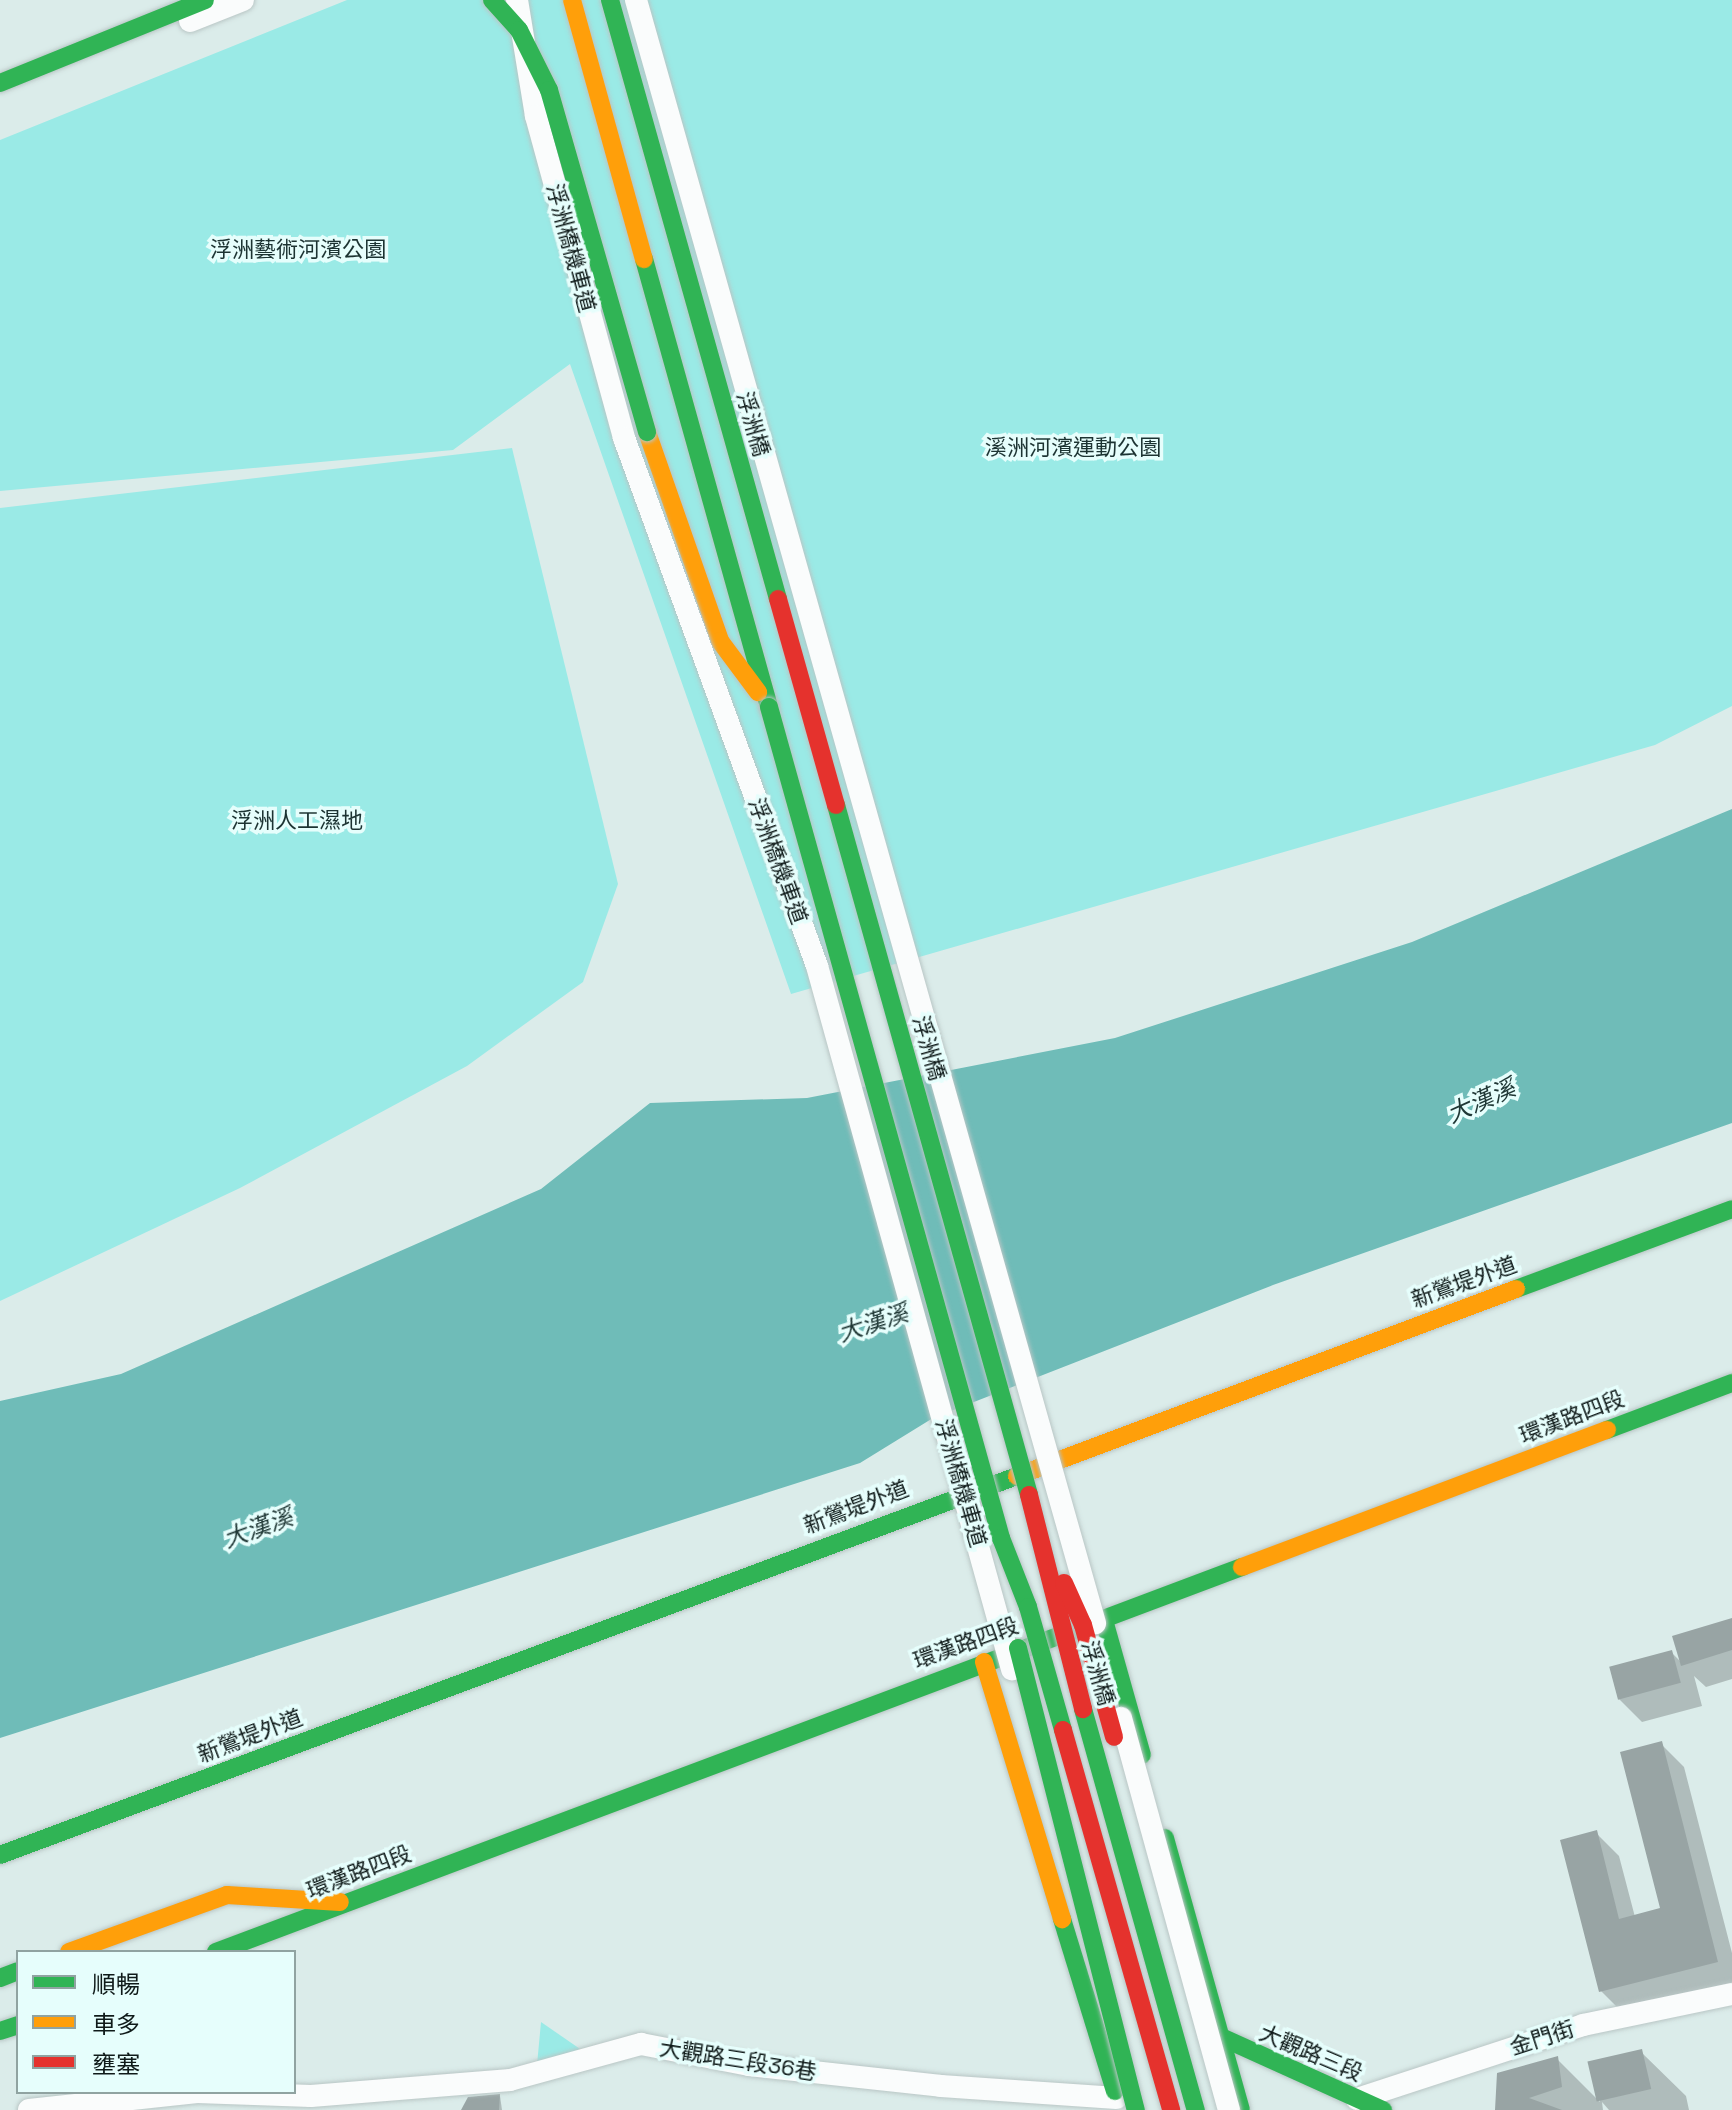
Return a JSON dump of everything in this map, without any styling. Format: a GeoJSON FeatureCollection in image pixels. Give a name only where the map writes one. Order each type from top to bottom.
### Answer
{"type":"FeatureCollection","features":[{"type":"Feature","properties":{"kind":"main road"},"geometry":{"type":"LineString","coordinates":[[0,64],[158,0]]}},
{"type":"Feature","properties":{"kind":"main road"},"geometry":{"type":"LineString","coordinates":[[0,83],[205,0]]}},
{"type":"Feature","properties":{"kind":"main road"},"geometry":{"type":"LineString","coordinates":[[492,0],[519,30],[549,90],[647,432],[720,641],[769,707]]}},
{"type":"Feature","properties":{"kind":"main road"},"geometry":{"type":"LineString","coordinates":[[572,0],[1001,1538],[1028,1607],[1171,2110]]}},
{"type":"Feature","properties":{"kind":"main road","name":"浮洲橋"},"geometry":{"type":"LineString","coordinates":[[610,0],[1039,1529],[1061,1632],[1196,2110]]}},
{"type":"Feature","properties":{"kind":"main road","name":"新鶯堤外道"},"geometry":{"type":"LineString","coordinates":[[0,1855],[1732,1209]]}},
{"type":"Feature","properties":{"kind":"main road","name":"環漢路四段"},"geometry":{"type":"LineString","coordinates":[[221,1950],[1732,1383]]}},
{"type":"Feature","properties":{"kind":"main road"},"geometry":{"type":"LineString","coordinates":[[1039,1529],[1083,1625],[1217,2110]]}},
{"type":"Feature","properties":{"kind":"main road"},"geometry":{"type":"LineString","coordinates":[[1001,1538],[1008,1611],[1034,1726],[1136,2110]]}},
{"type":"Feature","properties":{"kind":"main road"},"geometry":{"type":"LineString","coordinates":[[1104,1620],[1241,2110]]}},
{"type":"Feature","properties":{"kind":"main road"},"geometry":{"type":"LineString","coordinates":[[984,1662],[1041,1834],[1119,2104],[1226,2110]]}},
{"type":"Feature","properties":{"kind":"main road"},"geometry":{"type":"LineString","coordinates":[[1041,1834],[1038,1811],[1126,1777],[1153,1792]]}},
{"type":"Feature","properties":{"kind":"main road"},"geometry":{"type":"LineString","coordinates":[[75,1950],[227,1895],[268,1894],[347,1902]]}},
{"type":"Feature","properties":{"kind":"main road","name":"大觀路三段"},"geometry":{"type":"LineString","coordinates":[[1221,2037],[1383,2110]]}},
{"type":"Feature","properties":{"kind":"street"},"geometry":{"type":"LineString","coordinates":[[0,98],[243,0]]}},
{"type":"Feature","properties":{"kind":"street"},"geometry":{"type":"LineString","coordinates":[[471,0],[506,33],[544,114],[666,548]]}},
{"type":"Feature","properties":{"kind":"street","name":"浮洲橋機車道"},"geometry":{"type":"LineString","coordinates":[[517,0],[536,116],[624,438],[817,966],[1018,1689],[1034,1726]]}},
{"type":"Feature","properties":{"kind":"street"},"geometry":{"type":"LineString","coordinates":[[636,0],[1226,2110]]}},
{"type":"Feature","properties":{"kind":"street","name":"金門街"},"geometry":{"type":"LineString","coordinates":[[1357,2099],[1583,2025],[1732,1994]]}},
{"type":"Feature","properties":{"kind":"street","name":"大觀路三段36巷"},"geometry":{"type":"LineString","coordinates":[[254,2094],[311,2096],[510,2080],[641,2044],[749,2065],[1119,2104]]}},
{"type":"Feature","properties":{"kind":"street","name":"大觀路三段36巷"},"geometry":{"type":"LineString","coordinates":[[29,2110],[38,2105],[173,2094]]}},
{"type":"Feature","properties":{"kind":"green space","name":"溪洲河濱運動公園"},"geometry":{"type":"Polygon","coordinates":[[[347,0],[1732,0],[1732,706],[1655,745],[791,994],[570,364],[453,450],[0,491],[0,140],[347,0]]]}},
{"type":"Feature","properties":{"kind":"green space","name":"浮洲人工濕地"},"geometry":{"type":"Polygon","coordinates":[[[512,448],[618,884],[583,982],[467,1066],[240,1188],[0,1301],[0,508],[512,448]]]}},
{"type":"Feature","properties":{"kind":"green space"},"geometry":{"type":"Polygon","coordinates":[[[541,2022],[583,2051],[537,2065],[541,2022]]]}},
{"type":"Feature","properties":{"kind":"water","name":"大漢溪"},"geometry":{"type":"Polygon","coordinates":[[[1732,809],[1732,1123],[1273,1285],[933,1418],[860,1463],[0,1738],[0,1401],[121,1374],[541,1189],[650,1103],[807,1098],[1115,1038],[1412,942],[1732,809]]]}},
{"type":"Feature","properties":{"kind":"building"},"geometry":{"type":"Polygon","coordinates":[[[1732,1618],[1732,1650],[1681,1666],[1672,1636],[1732,1618]]]}},
{"type":"Feature","properties":{"kind":"building"},"geometry":{"type":"Polygon","coordinates":[[[1672,1650],[1681,1683],[1618,1700],[1609,1667],[1672,1650]]]}},
{"type":"Feature","properties":{"kind":"building"},"geometry":{"type":"Polygon","coordinates":[[[1662,1741],[1718,1962],[1599,1992],[1560,1840],[1597,1830],[1619,1919],[1660,1908],[1620,1752],[1662,1741]]]}},
{"type":"Feature","properties":{"kind":"building"},"geometry":{"type":"Polygon","coordinates":[[[1642,2049],[1651,2089],[1597,2102],[1587,2062],[1642,2049]]]}},
{"type":"Feature","properties":{"kind":"building"},"geometry":{"type":"Polygon","coordinates":[[[1558,2056],[1562,2087],[1529,2098],[1562,2110],[1495,2110],[1497,2073],[1558,2056]]]}},
{"type":"Feature","properties":{"kind":"building"},"geometry":{"type":"Polygon","coordinates":[[[500,2094],[499,2110],[461,2110],[468,2097],[500,2094]]]}},
{"type":"Feature","properties":{"kind":"traffic: fast"},"geometry":{"type":"LineString","coordinates":[[0,83],[205,0]]}},
{"type":"Feature","properties":{"kind":"traffic: fast"},"geometry":{"type":"LineString","coordinates":[[492,0],[519,30],[549,90],[647,432]]}},
{"type":"Feature","properties":{"kind":"traffic: fast"},"geometry":{"type":"LineString","coordinates":[[610,0],[778,599]]}},
{"type":"Feature","properties":{"kind":"traffic: fast"},"geometry":{"type":"LineString","coordinates":[[644,259],[769,707]]}},
{"type":"Feature","properties":{"kind":"traffic: fast"},"geometry":{"type":"LineString","coordinates":[[769,707],[1001,1538],[1028,1607],[1063,1730]]}},
{"type":"Feature","properties":{"kind":"traffic: fast"},"geometry":{"type":"LineString","coordinates":[[836,805],[1029,1495]]}},
{"type":"Feature","properties":{"kind":"traffic: fast"},"geometry":{"type":"LineString","coordinates":[[1516,1289],[1732,1209]]}},
{"type":"Feature","properties":{"kind":"traffic: fast"},"geometry":{"type":"LineString","coordinates":[[1607,1430],[1732,1383]]}},
{"type":"Feature","properties":{"kind":"traffic: fast"},"geometry":{"type":"LineString","coordinates":[[0,1855],[1017,1476]]}},
{"type":"Feature","properties":{"kind":"traffic: fast"},"geometry":{"type":"LineString","coordinates":[[221,1950],[1242,1567]]}},
{"type":"Feature","properties":{"kind":"traffic: fast"},"geometry":{"type":"LineString","coordinates":[[1104,1620],[1142,1755]]}},
{"type":"Feature","properties":{"kind":"traffic: fast"},"geometry":{"type":"LineString","coordinates":[[1018,1648],[1136,2110]]}},
{"type":"Feature","properties":{"kind":"traffic: fast"},"geometry":{"type":"LineString","coordinates":[[1083,1709],[1196,2110]]}},
{"type":"Feature","properties":{"kind":"traffic: fast"},"geometry":{"type":"LineString","coordinates":[[1165,1838],[1241,2110]]}},
{"type":"Feature","properties":{"kind":"traffic: fast"},"geometry":{"type":"LineString","coordinates":[[1062,1919],[1115,2091]]}},
{"type":"Feature","properties":{"kind":"traffic: fast"},"geometry":{"type":"LineString","coordinates":[[0,1978],[16,1972]]}},
{"type":"Feature","properties":{"kind":"traffic: fast"},"geometry":{"type":"LineString","coordinates":[[0,2031],[16,2026]]}},
{"type":"Feature","properties":{"kind":"traffic: fast"},"geometry":{"type":"LineString","coordinates":[[1221,2037],[1383,2110]]}},
{"type":"Feature","properties":{"kind":"traffic: slow"},"geometry":{"type":"LineString","coordinates":[[572,0],[644,259]]}},
{"type":"Feature","properties":{"kind":"traffic: slow"},"geometry":{"type":"LineString","coordinates":[[647,432],[720,641],[758,692]]}},
{"type":"Feature","properties":{"kind":"traffic: slow"},"geometry":{"type":"LineString","coordinates":[[1017,1476],[1516,1289]]}},
{"type":"Feature","properties":{"kind":"traffic: slow"},"geometry":{"type":"LineString","coordinates":[[1242,1567],[1607,1430]]}},
{"type":"Feature","properties":{"kind":"traffic: slow"},"geometry":{"type":"LineString","coordinates":[[984,1662],[1062,1919]]}},
{"type":"Feature","properties":{"kind":"traffic: slow"},"geometry":{"type":"LineString","coordinates":[[75,1950],[227,1895],[340,1902]]}},
{"type":"Feature","properties":{"kind":"traffic: jam"},"geometry":{"type":"LineString","coordinates":[[778,599],[836,805]]}},
{"type":"Feature","properties":{"kind":"traffic: jam"},"geometry":{"type":"LineString","coordinates":[[1029,1495],[1083,1709]]}},
{"type":"Feature","properties":{"kind":"traffic: jam"},"geometry":{"type":"LineString","coordinates":[[1064,1583],[1083,1625],[1114,1737]]}},
{"type":"Feature","properties":{"kind":"traffic: jam"},"geometry":{"type":"LineString","coordinates":[[1063,1730],[1171,2110]]}},
{"type":"Feature","properties":{"kind":"park label","name":"浮洲藝術河濱公園"},"geometry":{"type":"Point","coordinates":[298,250]}}]}
